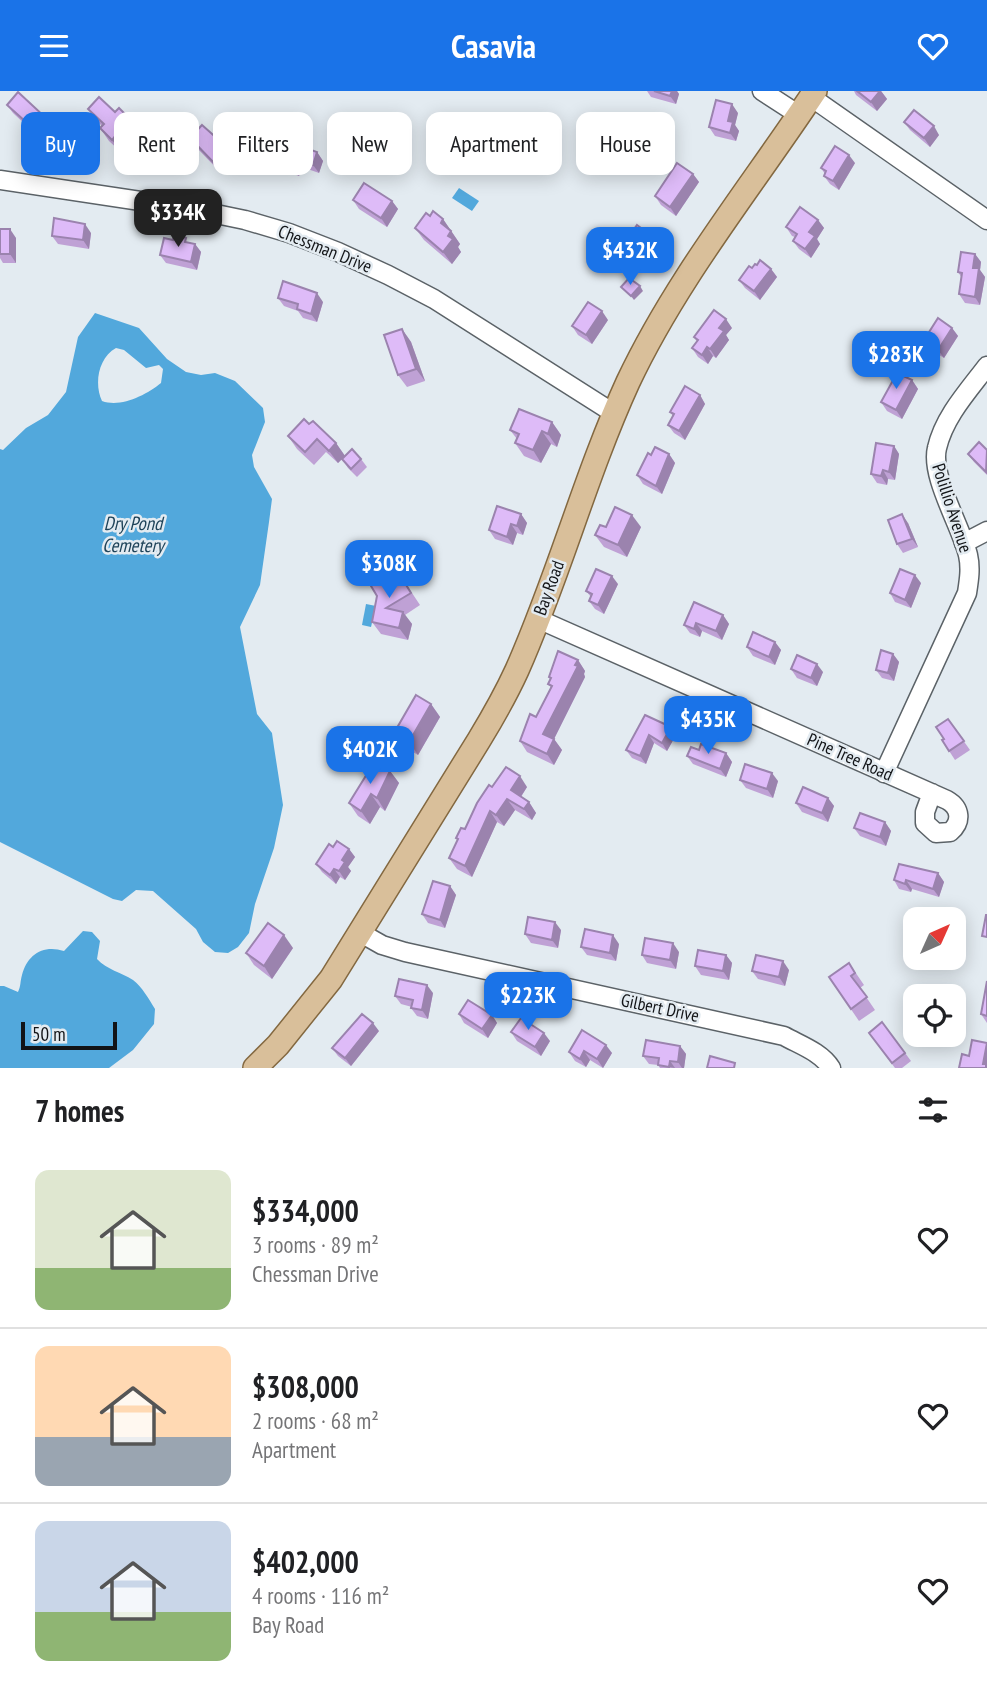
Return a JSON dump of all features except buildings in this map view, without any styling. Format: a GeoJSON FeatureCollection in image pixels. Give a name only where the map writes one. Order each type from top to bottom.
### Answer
{"type":"FeatureCollection","features":[{"type":"Feature","properties":{"kind":"main road","name":"Bay Road"},"geometry":{"type":"LineString","coordinates":[[255,1068],[278,1045],[331,979],[485,731],[516,672],[538,619],[615,414],[638,362],[662,319],[808,101]]}},
{"type":"Feature","properties":{"kind":"street"},"geometry":{"type":"LineString","coordinates":[[762,91],[808,101],[987,220]]}},
{"type":"Feature","properties":{"kind":"street","name":"Chessman Drive"},"geometry":{"type":"LineString","coordinates":[[0,180],[187,208],[245,220],[301,238],[376,269],[434,299],[615,414]]}},
{"type":"Feature","properties":{"kind":"street","name":"Polillio Avenue"},"geometry":{"type":"LineString","coordinates":[[884,773],[964,601],[970,575],[964,543],[937,473],[935,457],[950,418],[987,366]]}},
{"type":"Feature","properties":{"kind":"street"},"geometry":{"type":"LineString","coordinates":[[964,543],[987,531]]}},
{"type":"Feature","properties":{"kind":"street","name":"Pine Tree Road"},"geometry":{"type":"LineString","coordinates":[[538,619],[932,793]]}},
{"type":"Feature","properties":{"kind":"street","name":"Gilbert Drive"},"geometry":{"type":"LineString","coordinates":[[359,932],[382,945],[405,952],[784,1036],[815,1052],[827,1061],[831,1068]]}},
{"type":"Feature","properties":{"kind":"water"},"geometry":{"type":"Polygon","coordinates":[[[459,188],[479,201],[472,211],[452,198],[459,188]]]}},
{"type":"Feature","properties":{"kind":"water","name":"Dry Pond Cemetery"},"geometry":{"type":"Polygon","coordinates":[[[95,313],[139,328],[167,359],[186,372],[201,375],[215,373],[235,381],[263,408],[265,422],[252,455],[254,467],[272,499],[260,585],[240,627],[257,714],[272,733],[283,805],[274,848],[255,904],[249,933],[238,947],[228,953],[215,952],[203,942],[196,929],[153,891],[136,890],[122,901],[113,899],[0,842],[0,449],[3,450],[26,428],[48,415],[66,392],[78,337],[95,313]],[[116,348],[105,358],[98,379],[102,401],[125,402],[161,383],[163,369],[159,365],[146,368],[124,350],[116,348]]]}},
{"type":"Feature","properties":{"kind":"water"},"geometry":{"type":"Polygon","coordinates":[[[366,604],[376,606],[371,627],[362,625],[366,604]]]}},
{"type":"Feature","properties":{"kind":"water"},"geometry":{"type":"Polygon","coordinates":[[[83,931],[92,932],[100,941],[97,959],[133,980],[142,990],[155,1009],[154,1024],[133,1050],[109,1068],[0,1068],[0,986],[18,992],[24,968],[32,957],[43,950],[64,951],[83,931]]]}}]}
